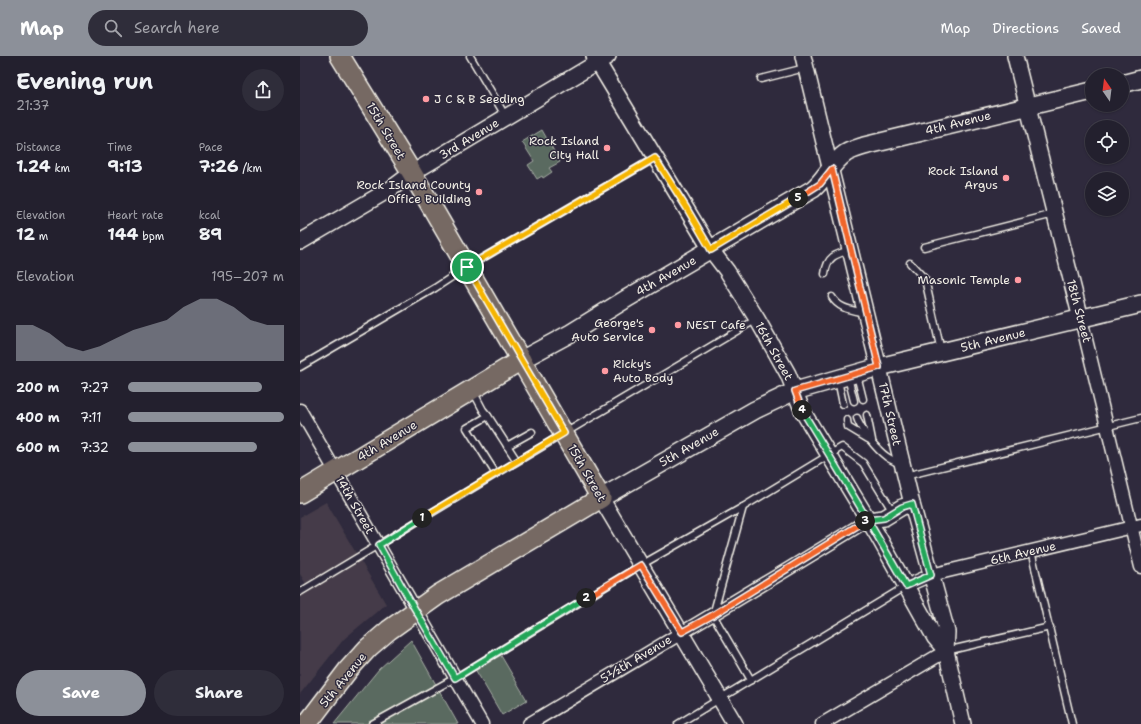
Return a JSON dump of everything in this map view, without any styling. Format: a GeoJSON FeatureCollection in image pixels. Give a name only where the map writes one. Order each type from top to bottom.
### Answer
{"type":"FeatureCollection","features":[{"type":"Feature","properties":{"kind":"main road","name":"15th Street"},"geometry":{"type":"LineString","coordinates":[[340,56],[412,173],[601,498]]}},
{"type":"Feature","properties":{"kind":"main road"},"geometry":{"type":"LineString","coordinates":[[1129,82],[1141,79]]}},
{"type":"Feature","properties":{"kind":"main road","name":"4th Avenue"},"geometry":{"type":"LineString","coordinates":[[300,493],[522,360],[571,333],[626,298],[711,250],[813,189],[820,184],[844,154],[851,150],[1085,93]]}},
{"type":"Feature","properties":{"kind":"main road","name":"5th Avenue"},"geometry":{"type":"LineString","coordinates":[[307,724],[348,670],[368,648],[389,630],[438,595],[601,498],[755,410],[795,391],[879,367],[1141,304]]}},
{"type":"Feature","properties":{"kind":"street","name":"18th Street"},"geometry":{"type":"LineString","coordinates":[[1015,56],[1107,426],[1136,526],[1141,567]]}},
{"type":"Feature","properties":{"kind":"street","name":"3rd Avenue"},"geometry":{"type":"LineString","coordinates":[[300,242],[392,188],[412,173],[506,117],[600,58]]}},
{"type":"Feature","properties":{"kind":"street","name":"16th Street"},"geometry":{"type":"LineString","coordinates":[[600,58],[655,158],[711,250],[727,271],[757,319],[788,374],[803,412],[868,520],[935,638],[946,651]]}},
{"type":"Feature","properties":{"kind":"street","name":"17th Street"},"geometry":{"type":"LineString","coordinates":[[805,62],[912,504],[948,632],[946,651],[964,724]]}},
{"type":"Feature","properties":{"kind":"street","name":"14th Street"},"geometry":{"type":"LineString","coordinates":[[300,410],[482,724]]}},
{"type":"Feature","properties":{"kind":"street","name":"15th Street"},"geometry":{"type":"LineString","coordinates":[[601,498],[736,724]]}},
{"type":"Feature","properties":{"kind":"street"},"geometry":{"type":"LineString","coordinates":[[868,520],[884,518],[902,507],[912,504]]}},
{"type":"Feature","properties":{"kind":"street","name":"5½th Avenue"},"geometry":{"type":"LineString","coordinates":[[528,724],[713,615],[868,520]]}},
{"type":"Feature","properties":{"kind":"street","name":"6th Avenue"},"geometry":{"type":"LineString","coordinates":[[906,586],[931,575],[1136,526]]}},
{"type":"Feature","properties":{"kind":"street"},"geometry":{"type":"LineString","coordinates":[[822,724],[946,651]]}},
{"type":"Feature","properties":{"kind":"lane"},"geometry":{"type":"LineString","coordinates":[[470,56],[506,117]]}},
{"type":"Feature","properties":{"kind":"lane"},"geometry":{"type":"LineString","coordinates":[[761,79],[805,62]]}},
{"type":"Feature","properties":{"kind":"lane"},"geometry":{"type":"LineString","coordinates":[[300,367],[467,267],[655,158]]}},
{"type":"Feature","properties":{"kind":"lane"},"geometry":{"type":"LineString","coordinates":[[924,247],[1054,214]]}},
{"type":"Feature","properties":{"kind":"lane"},"geometry":{"type":"LineString","coordinates":[[826,274],[829,260],[835,255],[851,250]]}},
{"type":"Feature","properties":{"kind":"lane"},"geometry":{"type":"LineString","coordinates":[[910,263],[924,279],[942,352]]}},
{"type":"Feature","properties":{"kind":"lane"},"geometry":{"type":"LineString","coordinates":[[832,297],[838,306],[866,314]]}},
{"type":"Feature","properties":{"kind":"lane"},"geometry":{"type":"LineString","coordinates":[[300,592],[757,319]]}},
{"type":"Feature","properties":{"kind":"lane"},"geometry":{"type":"LineString","coordinates":[[847,376],[863,399]]}},
{"type":"Feature","properties":{"kind":"lane"},"geometry":{"type":"LineString","coordinates":[[847,376],[854,401]]}},
{"type":"Feature","properties":{"kind":"lane"},"geometry":{"type":"LineString","coordinates":[[843,404],[847,376]]}},
{"type":"Feature","properties":{"kind":"lane"},"geometry":{"type":"LineString","coordinates":[[472,390],[483,410],[517,461]]}},
{"type":"Feature","properties":{"kind":"lane"},"geometry":{"type":"LineString","coordinates":[[868,415],[872,442]]}},
{"type":"Feature","properties":{"kind":"lane"},"geometry":{"type":"LineString","coordinates":[[488,416],[468,428],[496,474]]}},
{"type":"Feature","properties":{"kind":"lane"},"geometry":{"type":"LineString","coordinates":[[857,418],[859,424],[872,442],[886,457],[904,471],[1141,418]]}},
{"type":"Feature","properties":{"kind":"lane"},"geometry":{"type":"LineString","coordinates":[[847,420],[848,427],[872,442]]}},
{"type":"Feature","properties":{"kind":"lane"},"geometry":{"type":"LineString","coordinates":[[507,446],[532,432]]}},
{"type":"Feature","properties":{"kind":"lane"},"geometry":{"type":"LineString","coordinates":[[372,724],[455,678],[641,565],[743,507],[842,447],[863,463],[893,512]]}},
{"type":"Feature","properties":{"kind":"lane"},"geometry":{"type":"LineString","coordinates":[[743,507],[713,615],[751,680]]}},
{"type":"Feature","properties":{"kind":"lane"},"geometry":{"type":"LineString","coordinates":[[1032,551],[1072,724]]}},
{"type":"Feature","properties":{"kind":"lane"},"geometry":{"type":"LineString","coordinates":[[678,724],[906,586]]}},
{"type":"Feature","properties":{"kind":"lane"},"geometry":{"type":"LineString","coordinates":[[946,651],[1050,627]]}},
{"type":"Feature","properties":{"kind":"shaded area"},"geometry":{"type":"Polygon","coordinates":[[[326,502],[386,604],[344,639],[300,694],[300,597],[310,591],[300,574],[300,517],[326,502]]]}},
{"type":"Feature","properties":{"kind":"green space"},"geometry":{"type":"Polygon","coordinates":[[[542,130],[560,162],[549,168],[552,172],[543,178],[542,176],[537,179],[528,165],[534,161],[522,142],[542,130]]]}},
{"type":"Feature","properties":{"kind":"green space"},"geometry":{"type":"Polygon","coordinates":[[[411,640],[458,724],[334,724],[379,669],[411,640]]]}},
{"type":"Feature","properties":{"kind":"green space"},"geometry":{"type":"Polygon","coordinates":[[[500,654],[527,700],[502,715],[475,669],[500,654]]]}},
{"type":"Feature","properties":{"kind":"place","name":"J C & B Seeding"},"geometry":{"type":"Point","coordinates":[426,99]}},
{"type":"Feature","properties":{"kind":"place","name":"Rock Island City Hall"},"geometry":{"type":"Point","coordinates":[607,148]}},
{"type":"Feature","properties":{"kind":"place","name":"Rock Island Argus"},"geometry":{"type":"Point","coordinates":[1006,178]}},
{"type":"Feature","properties":{"kind":"place","name":"Rock Island County Office Building"},"geometry":{"type":"Point","coordinates":[479,192]}},
{"type":"Feature","properties":{"kind":"place","name":"Masonic Temple"},"geometry":{"type":"Point","coordinates":[1018,280]}},
{"type":"Feature","properties":{"kind":"place","name":"NEST Cafe"},"geometry":{"type":"Point","coordinates":[678,325]}},
{"type":"Feature","properties":{"kind":"place","name":"George's Auto Service"},"geometry":{"type":"Point","coordinates":[652,330]}},
{"type":"Feature","properties":{"kind":"place","name":"Ricky's Auto Body"},"geometry":{"type":"Point","coordinates":[605,371]}},
{"type":"Feature","properties":{"kind":"route"},"geometry":{"type":"LineString","coordinates":[[467,267],[564,433],[379,545],[455,678],[641,565],[682,632],[713,615],[868,520],[884,518],[902,507],[912,504],[931,575],[906,586],[878,536],[868,520],[830,455],[803,412],[795,391],[879,367],[832,169],[820,184],[813,189],[711,250],[655,158],[467,267]]}}]}
